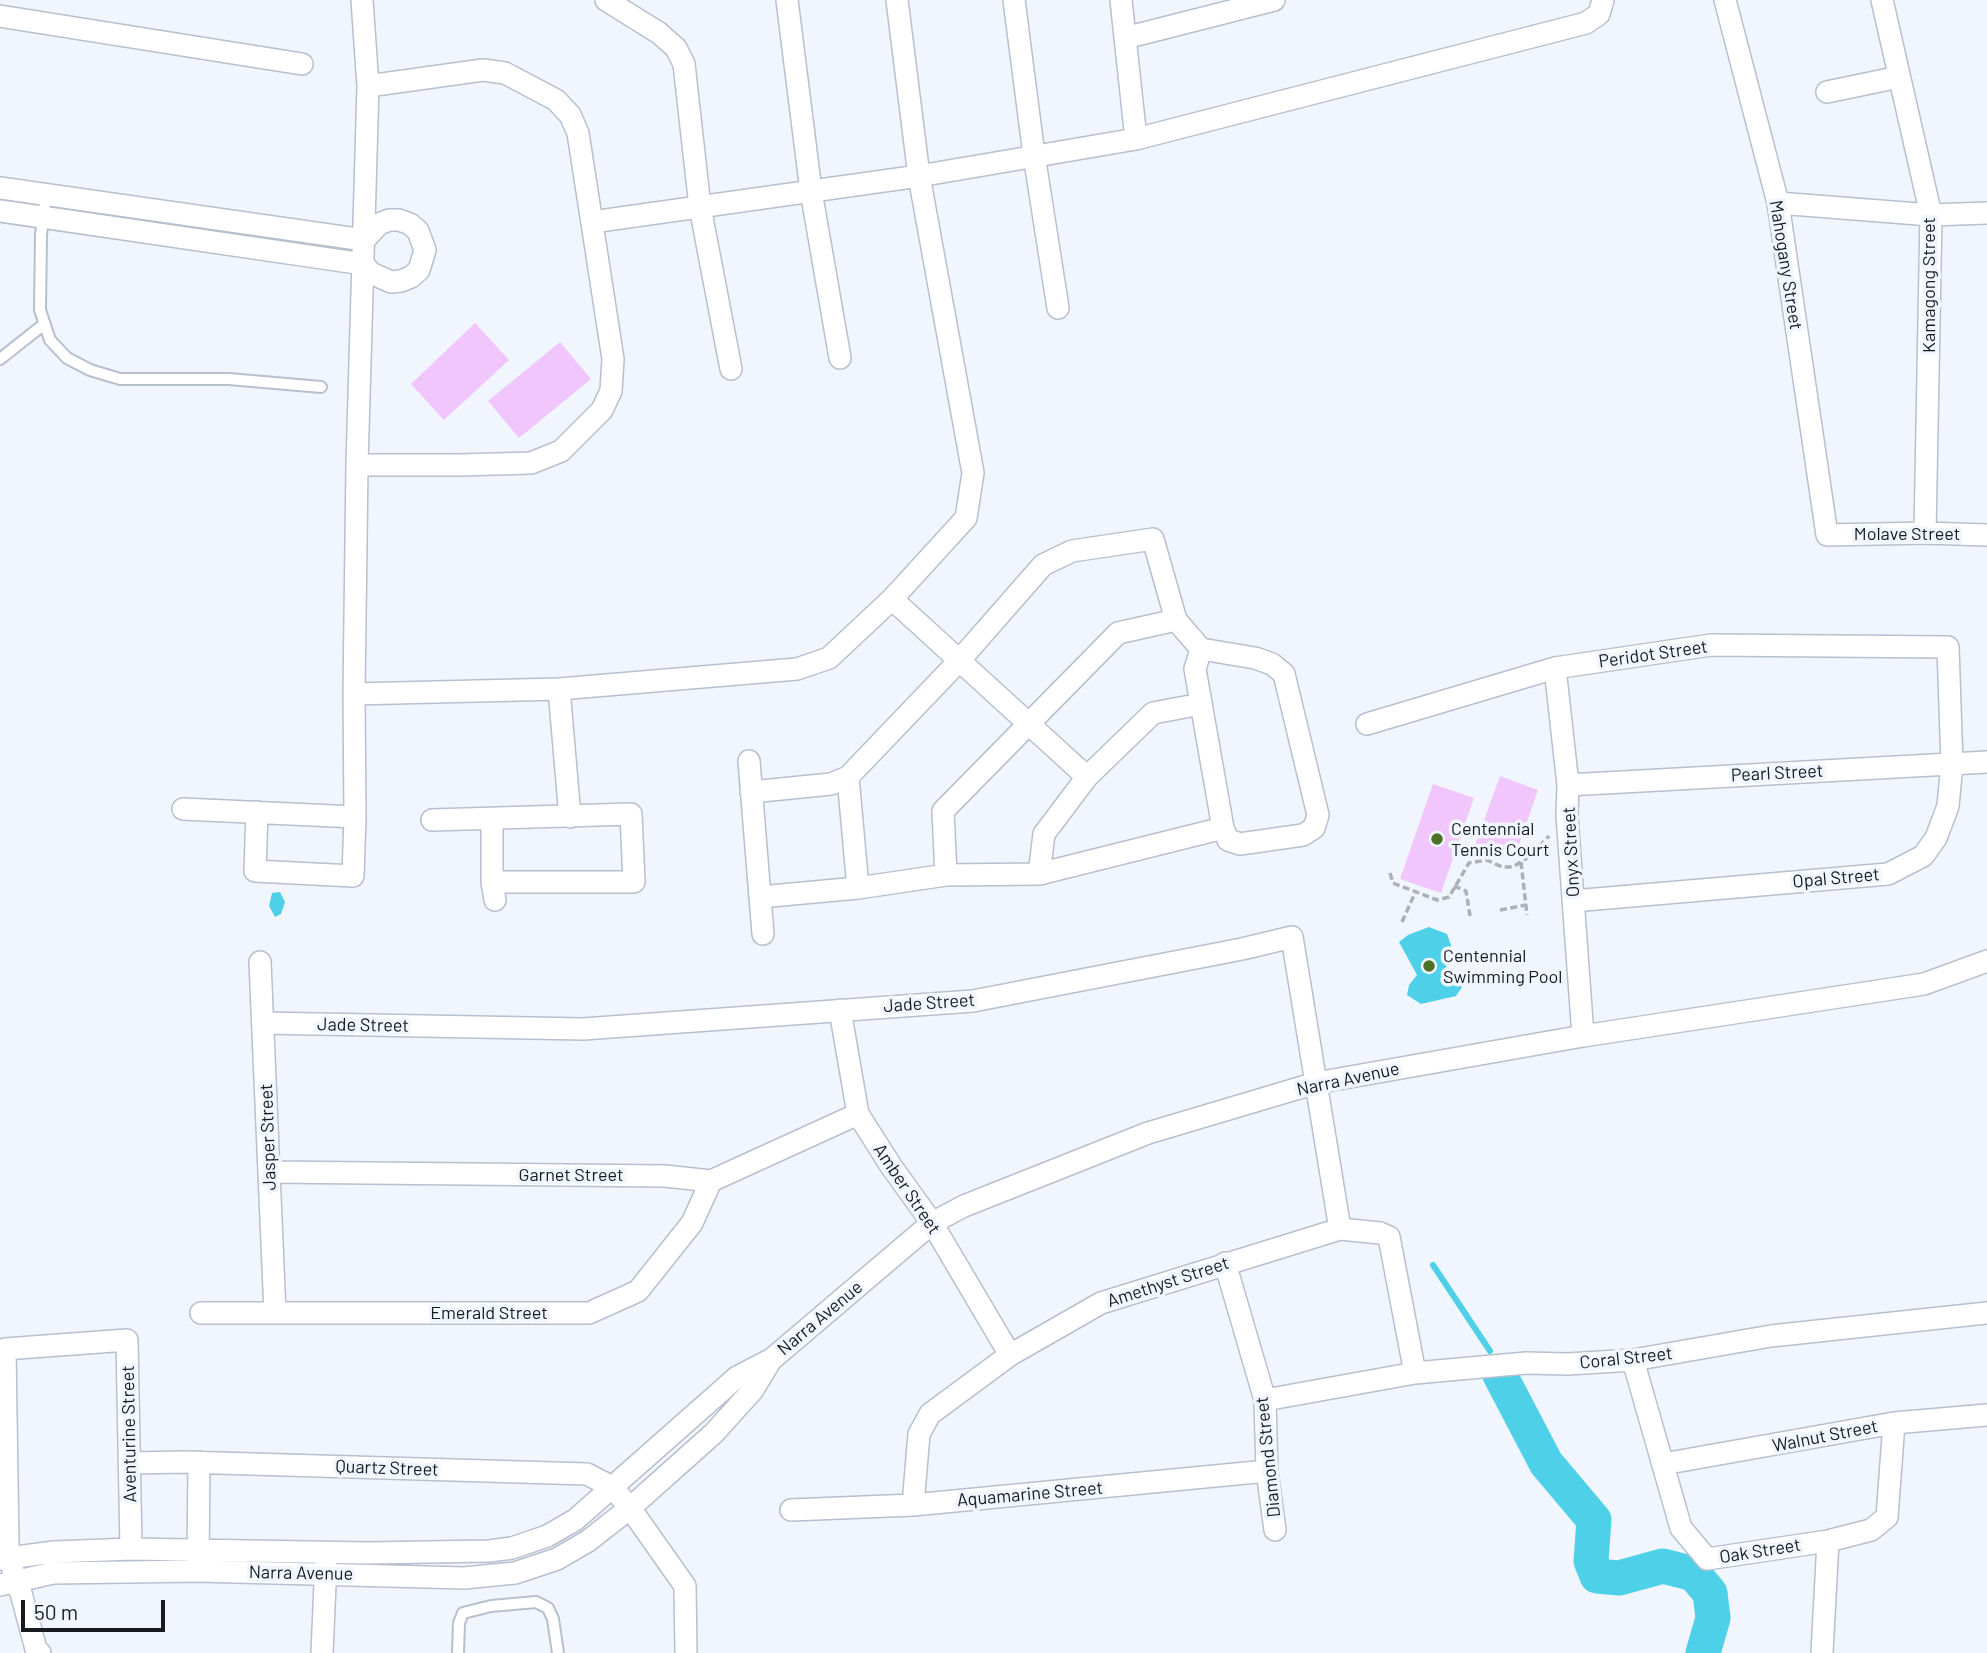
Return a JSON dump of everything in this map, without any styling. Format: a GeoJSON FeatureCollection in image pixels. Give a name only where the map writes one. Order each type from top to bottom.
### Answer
{"type":"FeatureCollection","features":[{"type":"Feature","properties":{"kind":"street"},"geometry":{"type":"LineString","coordinates":[[257,812],[255,871],[353,876],[357,465],[368,86],[362,0]]}},
{"type":"Feature","properties":{"kind":"street"},"geometry":{"type":"LineString","coordinates":[[606,0],[659,33],[676,48],[684,64],[700,207],[731,369]]}},
{"type":"Feature","properties":{"kind":"street"},"geometry":{"type":"LineString","coordinates":[[787,0],[811,191],[840,358]]}},
{"type":"Feature","properties":{"kind":"street"},"geometry":{"type":"LineString","coordinates":[[354,694],[559,689],[797,669],[829,658],[892,599],[966,518],[973,473],[919,176],[897,0]]}},
{"type":"Feature","properties":{"kind":"street"},"geometry":{"type":"LineString","coordinates":[[1014,0],[1034,155],[1058,308]]}},
{"type":"Feature","properties":{"kind":"street"},"geometry":{"type":"LineString","coordinates":[[1121,0],[1136,139]]}},
{"type":"Feature","properties":{"kind":"street"},"geometry":{"type":"LineString","coordinates":[[1125,38],[1273,0]]}},
{"type":"Feature","properties":{"kind":"street"},"geometry":{"type":"LineString","coordinates":[[592,222],[919,176],[1136,139],[1586,23],[1599,14],[1603,0]]}},
{"type":"Feature","properties":{"kind":"street","name":"Mahogany Street"},"geometry":{"type":"LineString","coordinates":[[1725,0],[1778,203],[1828,535]]}},
{"type":"Feature","properties":{"kind":"street","name":"Kamagong Street"},"geometry":{"type":"LineString","coordinates":[[1882,0],[1931,215],[1925,533]]}},
{"type":"Feature","properties":{"kind":"street"},"geometry":{"type":"LineString","coordinates":[[0,16],[302,64]]}},
{"type":"Feature","properties":{"kind":"street"},"geometry":{"type":"LineString","coordinates":[[357,465],[460,466],[531,463],[561,451],[603,410],[611,391],[613,359],[578,133],[570,114],[556,100],[505,73],[483,70],[368,86]]}},
{"type":"Feature","properties":{"kind":"street"},"geometry":{"type":"LineString","coordinates":[[1827,92],[1899,78]]}},
{"type":"Feature","properties":{"kind":"street"},"geometry":{"type":"LineString","coordinates":[[0,188],[363,240]]}},
{"type":"Feature","properties":{"kind":"street"},"geometry":{"type":"LineString","coordinates":[[1778,203],[1931,215],[1987,213]]}},
{"type":"Feature","properties":{"kind":"street"},"geometry":{"type":"LineString","coordinates":[[0,211],[363,264],[380,279],[401,281],[419,270],[425,250],[418,231],[410,224],[399,220],[379,224],[363,240]]}},
{"type":"Feature","properties":{"kind":"street","name":"Molave Street"},"geometry":{"type":"LineString","coordinates":[[1828,535],[1987,535]]}},
{"type":"Feature","properties":{"kind":"street"},"geometry":{"type":"LineString","coordinates":[[751,792],[831,784],[848,777],[958,662],[1043,565],[1072,551],[1153,539],[1177,620],[1201,649],[1255,657],[1272,664],[1284,674],[1318,815],[1314,828],[1303,835],[1240,844],[1228,840],[1223,828],[1195,668],[1201,649]]}},
{"type":"Feature","properties":{"kind":"street"},"geometry":{"type":"LineString","coordinates":[[892,599],[958,662],[1087,776]]}},
{"type":"Feature","properties":{"kind":"street"},"geometry":{"type":"LineString","coordinates":[[946,875],[943,811],[1118,633],[1177,620]]}},
{"type":"Feature","properties":{"kind":"street","name":"Peridot Street"},"geometry":{"type":"LineString","coordinates":[[1367,724],[1555,668],[1712,645],[1948,647]]}},
{"type":"Feature","properties":{"kind":"street","name":"Opal Street"},"geometry":{"type":"LineString","coordinates":[[1573,901],[1888,873],[1923,856],[1937,838],[1948,806],[1952,764],[1948,647]]}},
{"type":"Feature","properties":{"kind":"street","name":"Onyx Street"},"geometry":{"type":"LineString","coordinates":[[1555,668],[1568,785],[1567,816],[1583,1036]]}},
{"type":"Feature","properties":{"kind":"street"},"geometry":{"type":"LineString","coordinates":[[559,689],[570,817]]}},
{"type":"Feature","properties":{"kind":"street"},"geometry":{"type":"LineString","coordinates":[[1039,874],[1044,834],[1087,776],[1153,713],[1201,704]]}},
{"type":"Feature","properties":{"kind":"street"},"geometry":{"type":"LineString","coordinates":[[748,761],[763,934]]}},
{"type":"Feature","properties":{"kind":"street","name":"Pearl Street"},"geometry":{"type":"LineString","coordinates":[[1568,785],[1987,762]]}},
{"type":"Feature","properties":{"kind":"street"},"geometry":{"type":"LineString","coordinates":[[848,777],[858,888]]}},
{"type":"Feature","properties":{"kind":"street"},"geometry":{"type":"LineString","coordinates":[[183,809],[355,817]]}},
{"type":"Feature","properties":{"kind":"street"},"geometry":{"type":"LineString","coordinates":[[432,820],[492,818],[570,817],[631,814],[634,882],[494,891],[492,818]]}},
{"type":"Feature","properties":{"kind":"street"},"geometry":{"type":"LineString","coordinates":[[760,897],[858,888],[946,875],[1039,874],[1223,828]]}},
{"type":"Feature","properties":{"kind":"street","name":"Jade Street"},"geometry":{"type":"LineString","coordinates":[[264,1023],[583,1029],[973,1001],[1292,937],[1340,1229]]}},
{"type":"Feature","properties":{"kind":"street","name":"Narra Avenue"},"geometry":{"type":"LineString","coordinates":[[326,1563],[489,1551],[512,1548],[547,1536],[575,1520],[737,1377],[772,1359],[932,1223],[964,1206],[1148,1133],[1316,1083],[1583,1036],[1924,984],[1987,961]]}},
{"type":"Feature","properties":{"kind":"street","name":"Jasper Street"},"geometry":{"type":"LineString","coordinates":[[260,962],[275,1312]]}},
{"type":"Feature","properties":{"kind":"street","name":"Amber Street"},"geometry":{"type":"LineString","coordinates":[[840,1010],[858,1114],[932,1223],[1010,1355]]}},
{"type":"Feature","properties":{"kind":"street"},"geometry":{"type":"LineString","coordinates":[[711,1181],[858,1114]]}},
{"type":"Feature","properties":{"kind":"street","name":"Garnet Street"},"geometry":{"type":"LineString","coordinates":[[270,1172],[665,1176],[711,1181]]}},
{"type":"Feature","properties":{"kind":"street","name":"Emerald Street"},"geometry":{"type":"LineString","coordinates":[[201,1313],[589,1313],[638,1291],[692,1223],[711,1181]]}},
{"type":"Feature","properties":{"kind":"street","name":"Amethyst Street"},"geometry":{"type":"LineString","coordinates":[[913,1505],[919,1434],[930,1414],[1010,1355],[1101,1303],[1340,1229],[1380,1233],[1389,1237],[1415,1373]]}},
{"type":"Feature","properties":{"kind":"street","name":"Diamond Street"},"geometry":{"type":"LineString","coordinates":[[1225,1263],[1265,1400],[1267,1471],[1275,1530]]}},
{"type":"Feature","properties":{"kind":"street","name":"Coral Street"},"geometry":{"type":"LineString","coordinates":[[1265,1400],[1415,1373],[1526,1363],[1569,1364],[1633,1360],[1771,1336],[1987,1313]]}},
{"type":"Feature","properties":{"kind":"street","name":"Aventurine Street"},"geometry":{"type":"LineString","coordinates":[[5,1558],[5,1349],[127,1340],[131,1549]]}},
{"type":"Feature","properties":{"kind":"street","name":"Narra Avenue"},"geometry":{"type":"LineString","coordinates":[[8,1583],[53,1573],[198,1560],[326,1563],[464,1578],[515,1573],[557,1559],[588,1541],[630,1508],[714,1433],[751,1391],[772,1359]]}},
{"type":"Feature","properties":{"kind":"street","name":"Oak Street"},"geometry":{"type":"LineString","coordinates":[[1633,1360],[1681,1528],[1707,1559],[1828,1541],[1871,1530],[1887,1517],[1894,1423]]}},
{"type":"Feature","properties":{"kind":"street","name":"Walnut Street"},"geometry":{"type":"LineString","coordinates":[[1663,1464],[1894,1423],[1987,1415]]}},
{"type":"Feature","properties":{"kind":"street"},"geometry":{"type":"LineString","coordinates":[[198,1560],[199,1462]]}},
{"type":"Feature","properties":{"kind":"street","name":"Quartz Street"},"geometry":{"type":"LineString","coordinates":[[131,1463],[199,1462],[587,1474],[612,1488],[630,1508],[685,1586],[686,1653]]}},
{"type":"Feature","properties":{"kind":"street","name":"Aquamarine Street"},"geometry":{"type":"LineString","coordinates":[[791,1510],[913,1505],[1267,1471]]}},
{"type":"Feature","properties":{"kind":"street"},"geometry":{"type":"LineString","coordinates":[[1822,1653],[1828,1541]]}},
{"type":"Feature","properties":{"kind":"street","name":"Narra Avenue"},"geometry":{"type":"LineString","coordinates":[[5,1558],[54,1552],[131,1549],[198,1560]]}},
{"type":"Feature","properties":{"kind":"street"},"geometry":{"type":"LineString","coordinates":[[5,1558],[8,1583],[21,1593],[36,1648],[40,1653]]}},
{"type":"Feature","properties":{"kind":"street"},"geometry":{"type":"LineString","coordinates":[[322,1653],[326,1563]]}},
{"type":"Feature","properties":{"kind":"lane"},"geometry":{"type":"LineString","coordinates":[[46,194],[40,310],[50,340],[67,358],[90,370],[120,379],[229,379],[321,387]]}},
{"type":"Feature","properties":{"kind":"lane"},"geometry":{"type":"LineString","coordinates":[[0,359],[43,325]]}},
{"type":"Feature","properties":{"kind":"lane"},"geometry":{"type":"LineString","coordinates":[[718,1393],[734,1411]]}},
{"type":"Feature","properties":{"kind":"lane"},"geometry":{"type":"LineString","coordinates":[[458,1653],[458,1623],[463,1613],[491,1606],[536,1602],[548,1608],[553,1619],[558,1653]]}},
{"type":"Feature","properties":{"kind":"path"},"geometry":{"type":"LineString","coordinates":[[1390,873],[1393,883],[1415,893],[1437,900],[1449,897],[1469,863],[1487,860],[1502,867],[1514,867],[1530,856],[1567,816]]}},
{"type":"Feature","properties":{"kind":"path"},"geometry":{"type":"LineString","coordinates":[[1521,862],[1527,915]]}},
{"type":"Feature","properties":{"kind":"path"},"geometry":{"type":"LineString","coordinates":[[1454,886],[1466,891],[1470,916]]}},
{"type":"Feature","properties":{"kind":"path"},"geometry":{"type":"LineString","coordinates":[[1402,922],[1415,893]]}},
{"type":"Feature","properties":{"kind":"path"},"geometry":{"type":"LineString","coordinates":[[1500,910],[1526,905]]}},
{"type":"Feature","properties":{"kind":"shaded area"},"geometry":{"type":"Polygon","coordinates":[[[475,323],[509,360],[444,420],[411,384],[475,323]]]}},
{"type":"Feature","properties":{"kind":"shaded area"},"geometry":{"type":"Polygon","coordinates":[[[560,342],[591,379],[519,438],[488,401],[560,342]]]}},
{"type":"Feature","properties":{"kind":"shaded area"},"geometry":{"type":"Polygon","coordinates":[[[1500,776],[1538,790],[1514,859],[1475,845],[1500,776]]]}},
{"type":"Feature","properties":{"kind":"shaded area","name":"Centennial Tennis Court"},"geometry":{"type":"Polygon","coordinates":[[[1433,784],[1474,798],[1441,893],[1400,879],[1433,784]]]}},
{"type":"Feature","properties":{"kind":"water"},"geometry":{"type":"Polygon","coordinates":[[[280,892],[285,902],[281,914],[275,917],[269,906],[272,893],[280,892]]]}},
{"type":"Feature","properties":{"kind":"water","name":"Centennial Swimming Pool"},"geometry":{"type":"Polygon","coordinates":[[[1429,927],[1447,934],[1451,945],[1445,971],[1455,973],[1462,987],[1456,996],[1421,1004],[1407,995],[1409,985],[1417,975],[1399,942],[1408,935],[1429,927]]]}},
{"type":"Feature","properties":{"kind":"waterway"},"geometry":{"type":"LineString","coordinates":[[1433,1265],[1490,1351]]}},
{"type":"Feature","properties":{"kind":"waterway"},"geometry":{"type":"LineString","coordinates":[[1500,1375],[1546,1463],[1594,1520],[1591,1561],[1597,1576],[1619,1578],[1663,1566],[1694,1574],[1710,1593],[1713,1618],[1703,1653]]}},
{"type":"Feature","properties":{"kind":"place","name":"Centennial Tennis Court"},"geometry":{"type":"Point","coordinates":[1437,839]}},
{"type":"Feature","properties":{"kind":"place","name":"Centennial Swimming Pool"},"geometry":{"type":"Point","coordinates":[1429,966]}}]}
